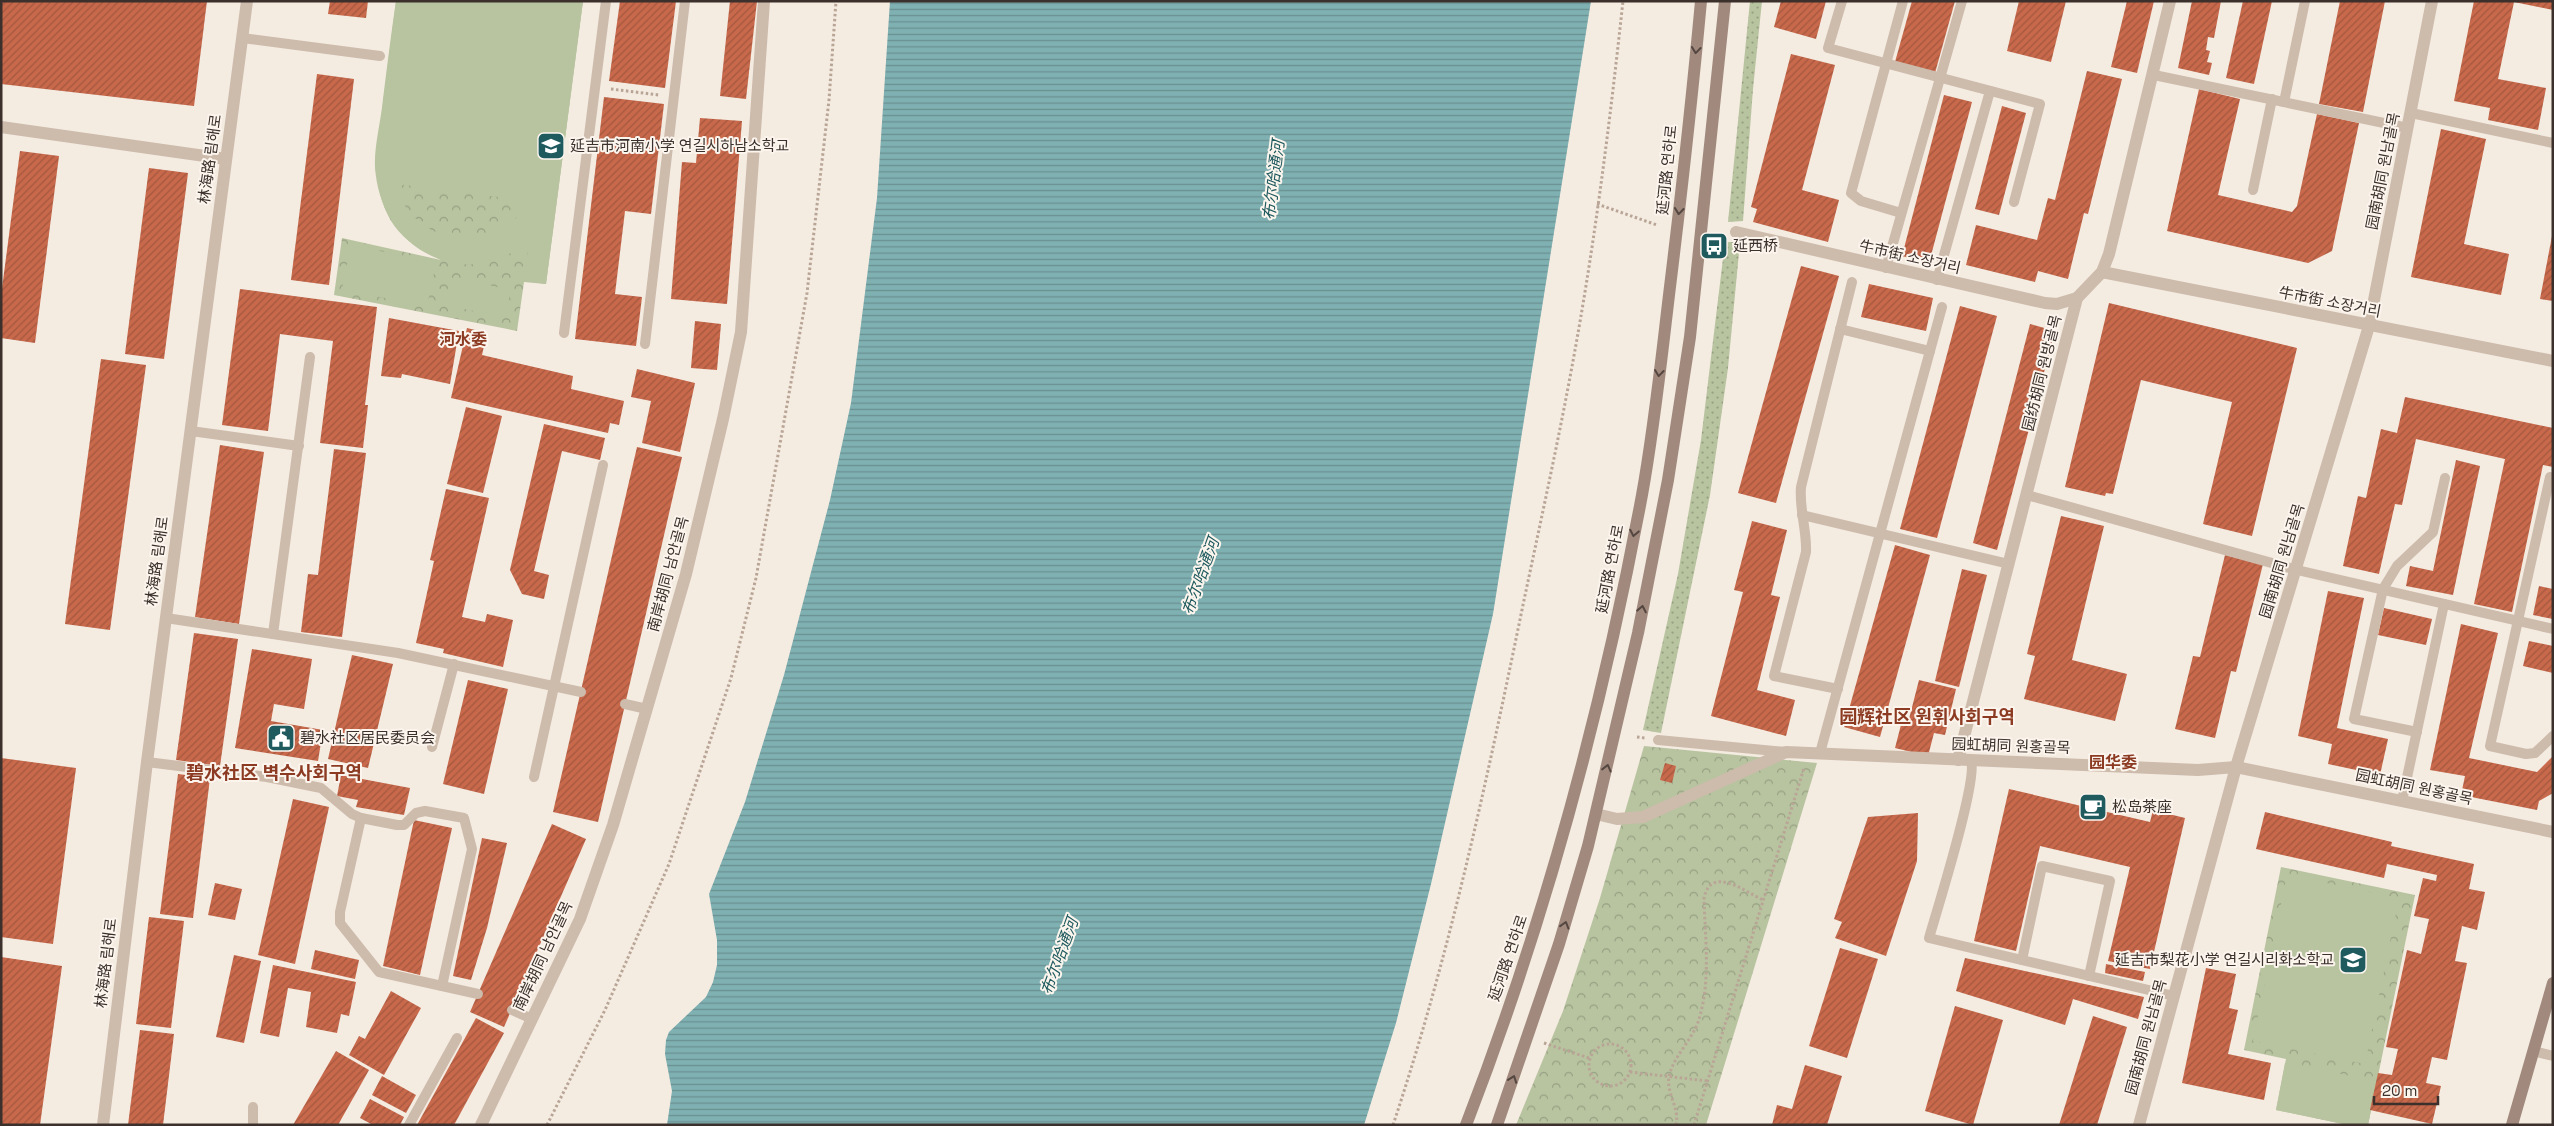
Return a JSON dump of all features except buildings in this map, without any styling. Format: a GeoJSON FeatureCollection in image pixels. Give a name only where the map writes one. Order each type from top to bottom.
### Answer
{"type":"FeatureCollection","features":[{"type":"Feature","properties":{"kind":"main road","name":"延河路 연하로"},"geometry":{"type":"LineString","coordinates":[[1466,1125],[1544,905],[1610,651],[1642,494],[1654,410],[1678,226],[1701,1]]}},
{"type":"Feature","properties":{"kind":"main road"},"geometry":{"type":"LineString","coordinates":[[1497,1125],[1559,944],[1596,814],[1638,633],[1673,447],[1690,337],[1725,1]]}},
{"type":"Feature","properties":{"kind":"main road"},"geometry":{"type":"LineString","coordinates":[[2512,1125],[2553,983]]}},
{"type":"Feature","properties":{"kind":"street","name":"林海路 림해로"},"geometry":{"type":"LineString","coordinates":[[103,1125],[147,762],[247,1]]}},
{"type":"Feature","properties":{"kind":"street","name":"南岸胡同 남안골목"},"geometry":{"type":"LineString","coordinates":[[480,1125],[580,919],[613,825],[686,574],[723,419],[741,332],[764,1]]}},
{"type":"Feature","properties":{"kind":"street","name":"园纺胡同 원방골목"},"geometry":{"type":"LineString","coordinates":[[1965,760],[2009,564],[2077,298],[2102,272],[2109,254],[2154,75],[2170,1]]}},
{"type":"Feature","properties":{"kind":"street","name":"园南胡同 원남골목"},"geometry":{"type":"LineString","coordinates":[[2139,1125],[2236,767],[2297,570],[2369,326],[2432,1]]}},
{"type":"Feature","properties":{"kind":"street"},"geometry":{"type":"LineString","coordinates":[[1,126],[226,159]]}},
{"type":"Feature","properties":{"kind":"street","name":"牛市街 소장거리"},"geometry":{"type":"LineString","coordinates":[[1736,232],[2045,304],[2057,304],[2077,298]]}},
{"type":"Feature","properties":{"kind":"street","name":"牛市街 소장거리"},"geometry":{"type":"LineString","coordinates":[[2102,272],[2553,361]]}},
{"type":"Feature","properties":{"kind":"street","name":"园虹胡同 원홍골목"},"geometry":{"type":"LineString","coordinates":[[1596,814],[1616,819],[1643,817],[1786,752],[2198,770],[2236,767],[2553,832]]}},
{"type":"Feature","properties":{"kind":"lane"},"geometry":{"type":"LineString","coordinates":[[564,333],[606,1]]}},
{"type":"Feature","properties":{"kind":"lane"},"geometry":{"type":"LineString","coordinates":[[645,344],[685,1]]}},
{"type":"Feature","properties":{"kind":"lane"},"geometry":{"type":"LineString","coordinates":[[1842,1],[1828,48],[2040,104],[2014,202]]}},
{"type":"Feature","properties":{"kind":"lane"},"geometry":{"type":"LineString","coordinates":[[1901,213],[1861,201],[1851,193],[1902,1]]}},
{"type":"Feature","properties":{"kind":"lane"},"geometry":{"type":"LineString","coordinates":[[1886,268],[1962,1]]}},
{"type":"Feature","properties":{"kind":"lane"},"geometry":{"type":"LineString","coordinates":[[2284,102],[2305,1]]}},
{"type":"Feature","properties":{"kind":"lane"},"geometry":{"type":"LineString","coordinates":[[242,38],[380,56]]}},
{"type":"Feature","properties":{"kind":"lane"},"geometry":{"type":"LineString","coordinates":[[2154,75],[2408,128]]}},
{"type":"Feature","properties":{"kind":"lane"},"geometry":{"type":"LineString","coordinates":[[1937,280],[1990,91]]}},
{"type":"Feature","properties":{"kind":"lane"},"geometry":{"type":"LineString","coordinates":[[2253,190],[2272,100]]}},
{"type":"Feature","properties":{"kind":"lane"},"geometry":{"type":"LineString","coordinates":[[2411,113],[2553,142]]}},
{"type":"Feature","properties":{"kind":"lane"},"geometry":{"type":"LineString","coordinates":[[1838,689],[1774,676],[1806,552],[1807,536],[1802,515],[1801,487],[1852,282]]}},
{"type":"Feature","properties":{"kind":"lane"},"geometry":{"type":"LineString","coordinates":[[1815,753],[1838,689],[1942,307]]}},
{"type":"Feature","properties":{"kind":"lane"},"geometry":{"type":"LineString","coordinates":[[1840,329],[1930,351]]}},
{"type":"Feature","properties":{"kind":"lane"},"geometry":{"type":"LineString","coordinates":[[273,634],[310,357]]}},
{"type":"Feature","properties":{"kind":"lane"},"geometry":{"type":"LineString","coordinates":[[190,431],[299,446]]}},
{"type":"Feature","properties":{"kind":"lane"},"geometry":{"type":"LineString","coordinates":[[534,777],[604,465]]}},
{"type":"Feature","properties":{"kind":"lane"},"geometry":{"type":"LineString","coordinates":[[2553,478],[2550,477],[2490,746],[2526,754],[2535,753],[2553,736]]}},
{"type":"Feature","properties":{"kind":"lane"},"geometry":{"type":"LineString","coordinates":[[2417,732],[2354,719],[2383,589],[2397,566],[2433,532],[2445,478]]}},
{"type":"Feature","properties":{"kind":"lane"},"geometry":{"type":"LineString","coordinates":[[2027,495],[2297,570],[2553,629]]}},
{"type":"Feature","properties":{"kind":"lane"},"geometry":{"type":"LineString","coordinates":[[1802,515],[2009,564]]}},
{"type":"Feature","properties":{"kind":"lane"},"geometry":{"type":"LineString","coordinates":[[2402,801],[2444,604]]}},
{"type":"Feature","properties":{"kind":"lane"},"geometry":{"type":"LineString","coordinates":[[166,618],[398,653],[581,692]]}},
{"type":"Feature","properties":{"kind":"lane"},"geometry":{"type":"LineString","coordinates":[[432,747],[454,664]]}},
{"type":"Feature","properties":{"kind":"lane"},"geometry":{"type":"LineString","coordinates":[[625,704],[647,709]]}},
{"type":"Feature","properties":{"kind":"lane"},"geometry":{"type":"LineString","coordinates":[[1658,740],[1786,752]]}},
{"type":"Feature","properties":{"kind":"lane"},"geometry":{"type":"LineString","coordinates":[[1965,760],[1973,766],[1968,794],[1929,938],[2174,996]]}},
{"type":"Feature","properties":{"kind":"lane"},"geometry":{"type":"LineString","coordinates":[[147,762],[267,777],[321,788],[352,814],[361,818],[404,825],[416,813],[425,811],[464,818],[472,849],[442,986]]}},
{"type":"Feature","properties":{"kind":"lane"},"geometry":{"type":"LineString","coordinates":[[361,818],[340,912],[340,923],[379,972],[478,994]]}},
{"type":"Feature","properties":{"kind":"lane"},"geometry":{"type":"LineString","coordinates":[[2022,960],[2042,866],[2110,881],[2089,976]]}},
{"type":"Feature","properties":{"kind":"lane"},"geometry":{"type":"LineString","coordinates":[[512,1010],[532,1020]]}},
{"type":"Feature","properties":{"kind":"lane"},"geometry":{"type":"LineString","coordinates":[[409,1125],[457,1038]]}},
{"type":"Feature","properties":{"kind":"lane"},"geometry":{"type":"LineString","coordinates":[[2533,1051],[2553,1056]]}},
{"type":"Feature","properties":{"kind":"lane"},"geometry":{"type":"LineString","coordinates":[[253,1107],[253,1125]]}},
{"type":"Feature","properties":{"kind":"path"},"geometry":{"type":"LineString","coordinates":[[547,1125],[605,1010],[669,864],[731,678],[756,578],[807,293],[829,100],[836,1]]}},
{"type":"Feature","properties":{"kind":"path"},"geometry":{"type":"LineString","coordinates":[[1393,1125],[1420,1042],[1452,931],[1488,776],[1573,361],[1598,204],[1623,1]]}},
{"type":"Feature","properties":{"kind":"path"},"geometry":{"type":"LineString","coordinates":[[595,87],[674,97]]}},
{"type":"Feature","properties":{"kind":"path"},"geometry":{"type":"LineString","coordinates":[[1598,204],[1657,225]]}},
{"type":"Feature","properties":{"kind":"path"},"geometry":{"type":"LineString","coordinates":[[1694,1125],[1763,900],[1815,753]]}},
{"type":"Feature","properties":{"kind":"path"},"geometry":{"type":"LineString","coordinates":[[1676,1125],[1677,1118],[1671,1096],[1669,1076],[1699,1021],[1704,994],[1704,898],[1706,888],[1712,882],[1720,880],[1763,900]]}},
{"type":"Feature","properties":{"kind":"path"},"geometry":{"type":"LineString","coordinates":[[1544,1042],[1589,1058]]}},
{"type":"Feature","properties":{"kind":"path"},"geometry":{"type":"LineString","coordinates":[[1603,1044],[1617,1044],[1627,1052],[1630,1058],[1630,1072],[1621,1083],[1606,1086],[1600,1084],[1590,1073],[1589,1058],[1597,1047],[1603,1044]]}},
{"type":"Feature","properties":{"kind":"path"},"geometry":{"type":"LineString","coordinates":[[1630,1072],[1708,1081]]}},
{"type":"Feature","properties":{"kind":"green space"},"geometry":{"type":"Polygon","coordinates":[[[396,1],[583,1],[546,284],[524,282],[517,331],[334,295],[342,238],[441,260],[425,252],[401,234],[387,212],[378,184],[375,166],[396,1]]]}},
{"type":"Feature","properties":{"kind":"green space"},"geometry":{"type":"Polygon","coordinates":[[[396,1],[583,1],[546,284],[524,281],[529,240],[511,253],[500,258],[479,264],[456,264],[430,255],[416,247],[395,226],[387,213],[377,183],[375,159],[396,1]],[[397,184],[405,206],[418,221],[434,231],[451,237],[469,238],[486,235],[503,228],[518,216],[530,201],[397,184]]]}},
{"type":"Feature","properties":{"kind":"green space"},"geometry":{"type":"Polygon","coordinates":[[[1750,1],[1762,1],[1743,221],[1728,222],[1750,1]]]}},
{"type":"Feature","properties":{"kind":"green space"},"geometry":{"type":"Polygon","coordinates":[[[1725,242],[1740,242],[1728,368],[1710,495],[1661,733],[1643,730],[1678,574],[1701,440],[1725,242]]]}},
{"type":"Feature","properties":{"kind":"green space"},"geometry":{"type":"Polygon","coordinates":[[[351,245],[436,263],[427,307],[342,289],[351,245]]]}},
{"type":"Feature","properties":{"kind":"green space"},"geometry":{"type":"Polygon","coordinates":[[[455,278],[511,290],[505,317],[449,306],[455,278]]]}},
{"type":"Feature","properties":{"kind":"green space"},"geometry":{"type":"Polygon","coordinates":[[[1644,746],[1817,763],[1706,1125],[1516,1125],[1563,1011],[1600,898],[1644,746]]]}},
{"type":"Feature","properties":{"kind":"green space"},"geometry":{"type":"Polygon","coordinates":[[[2281,867],[2415,895],[2368,1125],[2348,1125],[2276,1110],[2286,1059],[2244,1050],[2281,867]]]}},
{"type":"Feature","properties":{"kind":"green space"},"geometry":{"type":"Polygon","coordinates":[[[2287,875],[2399,898],[2365,1064],[2253,1041],[2287,875]]]}},
{"type":"Feature","properties":{"kind":"green space"},"geometry":{"type":"Polygon","coordinates":[[[2285,1063],[2377,1081],[2368,1125],[2348,1125],[2276,1110],[2285,1063]]]}},
{"type":"Feature","properties":{"kind":"water","name":"布尔哈通河"},"geometry":{"type":"Polygon","coordinates":[[[890,1],[1591,1],[1493,614],[1431,884],[1396,1023],[1364,1125],[667,1125],[672,1091],[665,1054],[666,1040],[669,1032],[706,997],[713,982],[717,965],[717,940],[709,894],[745,802],[784,675],[830,500],[851,403],[877,198],[890,1]]]}},
{"type":"Feature","properties":{"kind":"place","name":"延吉市河南小学 연길시하남소학교"},"geometry":{"type":"Point","coordinates":[551,146]}},
{"type":"Feature","properties":{"kind":"place","name":"延西桥"},"geometry":{"type":"Point","coordinates":[1714,246]}},
{"type":"Feature","properties":{"kind":"place","name":"碧水社区居民委员会"},"geometry":{"type":"Point","coordinates":[281,738]}},
{"type":"Feature","properties":{"kind":"place","name":"松岛茶座"},"geometry":{"type":"Point","coordinates":[2093,807]}},
{"type":"Feature","properties":{"kind":"place","name":"延吉市梨花小学 연길시리화소학교"},"geometry":{"type":"Point","coordinates":[2353,960]}},
{"type":"Feature","properties":{"kind":"district","name":"河水委"},"geometry":{"type":"Point","coordinates":[463,339]}},
{"type":"Feature","properties":{"kind":"district","name":"园辉社区 원휘사회구역"},"geometry":{"type":"Point","coordinates":[1927,717]}},
{"type":"Feature","properties":{"kind":"district","name":"园华委"},"geometry":{"type":"Point","coordinates":[2113,762]}},
{"type":"Feature","properties":{"kind":"district","name":"碧水社区 벽수사회구역"},"geometry":{"type":"Point","coordinates":[274,773]}}]}
